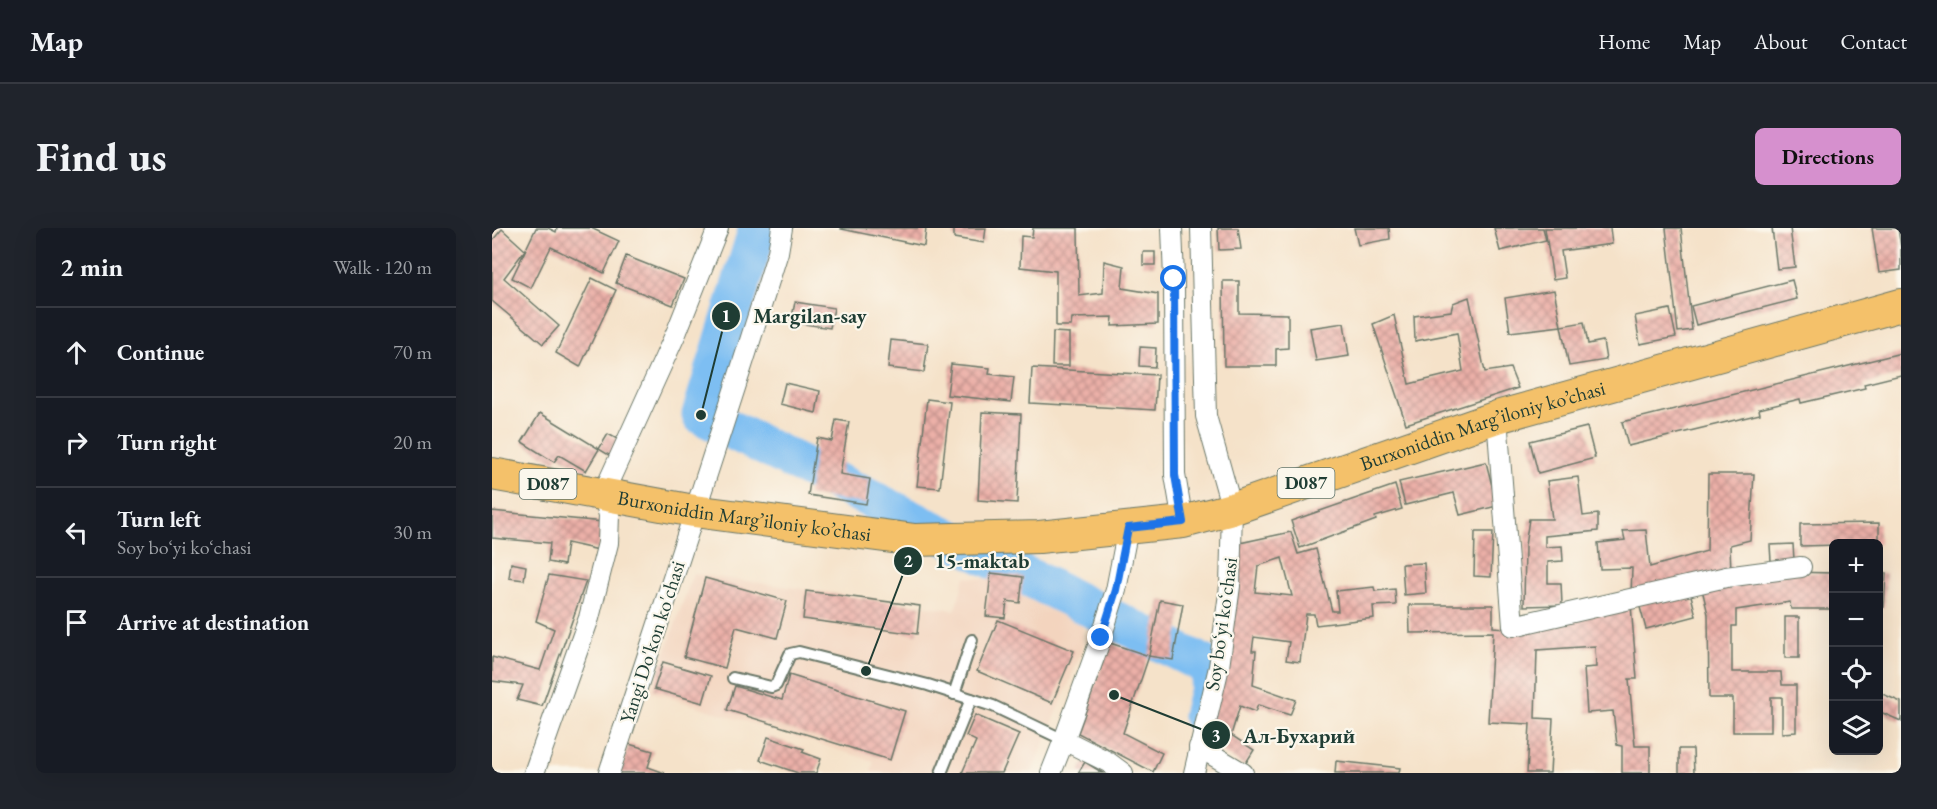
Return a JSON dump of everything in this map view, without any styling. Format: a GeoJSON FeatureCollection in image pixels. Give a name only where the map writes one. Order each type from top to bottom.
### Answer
{"type":"FeatureCollection","features":[{"type":"Feature","properties":{"kind":"main road","name":"Burxoniddin Marg’iloniy ko’chasi"},"geometry":{"type":"LineString","coordinates":[[492,474],[694,511],[915,540],[1039,537],[1183,522],[1232,509],[1497,417],[1901,305]]}},
{"type":"Feature","properties":{"kind":"street"},"geometry":{"type":"LineString","coordinates":[[534,773],[589,618],[608,543],[609,515],[603,494],[677,331],[718,228]]}},
{"type":"Feature","properties":{"kind":"street","name":"Yangi Do'kon ko'chasi"},"geometry":{"type":"LineString","coordinates":[[609,773],[694,511],[730,409],[778,252],[783,228]]}},
{"type":"Feature","properties":{"kind":"street"},"geometry":{"type":"LineString","coordinates":[[1172,228],[1175,475],[1183,522]]}},
{"type":"Feature","properties":{"kind":"street","name":"Soy boʻyi koʻchasi"},"geometry":{"type":"LineString","coordinates":[[1194,773],[1219,668],[1230,586],[1232,509],[1206,416],[1202,228]]}},
{"type":"Feature","properties":{"kind":"street"},"geometry":{"type":"LineString","coordinates":[[1497,417],[1513,626],[1726,577],[1801,567]]}},
{"type":"Feature","properties":{"kind":"street"},"geometry":{"type":"LineString","coordinates":[[1051,773],[1101,638],[1116,590],[1128,528]]}},
{"type":"Feature","properties":{"kind":"street"},"geometry":{"type":"LineString","coordinates":[[1064,740],[1108,762],[1123,773]]}},
{"type":"Feature","properties":{"kind":"street"},"geometry":{"type":"LineString","coordinates":[[1199,747],[1243,773]]}},
{"type":"Feature","properties":{"kind":"lane"},"geometry":{"type":"LineString","coordinates":[[954,694],[972,640]]}},
{"type":"Feature","properties":{"kind":"lane"},"geometry":{"type":"LineString","coordinates":[[734,678],[771,687],[776,685],[790,654],[799,652],[928,685],[993,706],[1064,740]]}},
{"type":"Feature","properties":{"kind":"lane"},"geometry":{"type":"LineString","coordinates":[[941,773],[971,699]]}},
{"type":"Feature","properties":{"kind":"shaded area"},"geometry":{"type":"Polygon","coordinates":[[[693,574],[955,610],[965,577],[1084,588],[1082,651],[1032,773],[871,773],[874,761],[651,692],[693,574]]]}},
{"type":"Feature","properties":{"kind":"building"},"geometry":{"type":"Polygon","coordinates":[[[536,228],[548,228],[556,232],[557,228],[591,228],[619,241],[604,273],[551,247],[531,288],[512,278],[536,228]]]}},
{"type":"Feature","properties":{"kind":"building"},"geometry":{"type":"Polygon","coordinates":[[[841,228],[926,228],[924,246],[841,228]]]}},
{"type":"Feature","properties":{"kind":"building"},"geometry":{"type":"Polygon","coordinates":[[[954,228],[986,228],[984,243],[954,238],[954,228]]]}},
{"type":"Feature","properties":{"kind":"building"},"geometry":{"type":"Polygon","coordinates":[[[1033,228],[1078,228],[1079,296],[1103,293],[1104,261],[1124,266],[1122,288],[1158,294],[1158,324],[1112,326],[1113,317],[1072,318],[1071,326],[1056,326],[1056,271],[1020,267],[1021,236],[1032,237],[1033,228]]]}},
{"type":"Feature","properties":{"kind":"building"},"geometry":{"type":"Polygon","coordinates":[[[1218,228],[1238,228],[1241,249],[1219,250],[1218,228]]]}},
{"type":"Feature","properties":{"kind":"building"},"geometry":{"type":"Polygon","coordinates":[[[1354,228],[1389,228],[1390,239],[1358,245],[1354,228]]]}},
{"type":"Feature","properties":{"kind":"building"},"geometry":{"type":"Polygon","coordinates":[[[1494,228],[1543,228],[1546,240],[1500,251],[1494,228]]]}},
{"type":"Feature","properties":{"kind":"building"},"geometry":{"type":"Polygon","coordinates":[[[1545,228],[1610,228],[1612,244],[1561,251],[1565,278],[1553,280],[1545,228]]]}},
{"type":"Feature","properties":{"kind":"building"},"geometry":{"type":"Polygon","coordinates":[[[1666,228],[1681,228],[1692,330],[1678,332],[1666,228]]]}},
{"type":"Feature","properties":{"kind":"building"},"geometry":{"type":"Polygon","coordinates":[[[1772,228],[1790,228],[1795,267],[1777,269],[1772,228]]]}},
{"type":"Feature","properties":{"kind":"building"},"geometry":{"type":"Polygon","coordinates":[[[1872,228],[1898,228],[1901,270],[1879,273],[1872,228]]]}},
{"type":"Feature","properties":{"kind":"building"},"geometry":{"type":"Polygon","coordinates":[[[502,229],[525,250],[504,278],[559,326],[543,344],[492,301],[492,241],[502,229]]]}},
{"type":"Feature","properties":{"kind":"building"},"geometry":{"type":"Polygon","coordinates":[[[1143,252],[1155,252],[1155,265],[1143,265],[1143,252]]]}},
{"type":"Feature","properties":{"kind":"building"},"geometry":{"type":"Polygon","coordinates":[[[626,256],[684,279],[673,305],[616,283],[626,256]]]}},
{"type":"Feature","properties":{"kind":"building"},"geometry":{"type":"Polygon","coordinates":[[[592,278],[616,290],[580,367],[556,353],[592,278]]]}},
{"type":"Feature","properties":{"kind":"building"},"geometry":{"type":"Polygon","coordinates":[[[1792,280],[1797,299],[1696,325],[1691,306],[1792,280]]]}},
{"type":"Feature","properties":{"kind":"building"},"geometry":{"type":"Polygon","coordinates":[[[1223,281],[1239,281],[1239,313],[1288,314],[1288,348],[1276,349],[1276,366],[1224,366],[1223,281]]]}},
{"type":"Feature","properties":{"kind":"building"},"geometry":{"type":"Polygon","coordinates":[[[1554,290],[1561,326],[1510,332],[1505,298],[1554,290]]]}},
{"type":"Feature","properties":{"kind":"building"},"geometry":{"type":"Polygon","coordinates":[[[1469,297],[1485,372],[1510,368],[1518,388],[1406,424],[1373,324],[1394,315],[1409,384],[1463,371],[1457,333],[1415,341],[1414,316],[1451,311],[1453,303],[1469,297]]]}},
{"type":"Feature","properties":{"kind":"building"},"geometry":{"type":"Polygon","coordinates":[[[795,302],[834,308],[830,328],[791,322],[795,302]]]}},
{"type":"Feature","properties":{"kind":"building"},"geometry":{"type":"Polygon","coordinates":[[[1670,309],[1676,337],[1640,344],[1635,316],[1670,309]]]}},
{"type":"Feature","properties":{"kind":"building"},"geometry":{"type":"Polygon","coordinates":[[[1584,322],[1588,344],[1603,341],[1606,360],[1569,366],[1561,326],[1584,322]]]}},
{"type":"Feature","properties":{"kind":"building"},"geometry":{"type":"Polygon","coordinates":[[[1344,323],[1349,356],[1316,361],[1310,328],[1344,323]]]}},
{"type":"Feature","properties":{"kind":"building"},"geometry":{"type":"Polygon","coordinates":[[[1053,332],[1069,333],[1069,366],[1052,366],[1053,332]]]}},
{"type":"Feature","properties":{"kind":"building"},"geometry":{"type":"Polygon","coordinates":[[[891,340],[928,344],[924,372],[888,368],[891,340]]]}},
{"type":"Feature","properties":{"kind":"building"},"geometry":{"type":"Polygon","coordinates":[[[1140,347],[1156,348],[1155,367],[1139,366],[1140,347]]]}},
{"type":"Feature","properties":{"kind":"building"},"geometry":{"type":"Polygon","coordinates":[[[1901,353],[1901,375],[1864,384],[1865,388],[1801,403],[1800,399],[1759,409],[1760,414],[1628,446],[1622,422],[1901,353]]]}},
{"type":"Feature","properties":{"kind":"building"},"geometry":{"type":"Polygon","coordinates":[[[951,364],[990,368],[989,374],[1014,377],[1011,402],[947,395],[951,364]]]}},
{"type":"Feature","properties":{"kind":"building"},"geometry":{"type":"Polygon","coordinates":[[[1032,368],[1157,375],[1155,410],[1030,403],[1032,368]]]}},
{"type":"Feature","properties":{"kind":"building"},"geometry":{"type":"Polygon","coordinates":[[[785,383],[820,391],[816,413],[780,404],[785,383]]]}},
{"type":"Feature","properties":{"kind":"building"},"geometry":{"type":"Polygon","coordinates":[[[927,399],[950,402],[940,488],[917,486],[927,399]]]}},
{"type":"Feature","properties":{"kind":"building"},"geometry":{"type":"Polygon","coordinates":[[[982,412],[1021,414],[1017,503],[978,500],[982,412]]]}},
{"type":"Feature","properties":{"kind":"building"},"geometry":{"type":"Polygon","coordinates":[[[540,413],[599,449],[586,471],[559,455],[554,462],[522,442],[540,413]]]}},
{"type":"Feature","properties":{"kind":"building"},"geometry":{"type":"Polygon","coordinates":[[[836,420],[849,422],[840,474],[870,479],[866,504],[808,495],[817,438],[832,441],[836,420]]]}},
{"type":"Feature","properties":{"kind":"building"},"geometry":{"type":"Polygon","coordinates":[[[1587,427],[1595,458],[1538,473],[1530,441],[1587,427]]]}},
{"type":"Feature","properties":{"kind":"building"},"geometry":{"type":"Polygon","coordinates":[[[608,434],[621,441],[612,457],[599,449],[608,434]]]}},
{"type":"Feature","properties":{"kind":"building"},"geometry":{"type":"Polygon","coordinates":[[[1486,462],[1497,506],[1460,515],[1454,493],[1405,505],[1399,482],[1486,462]]]}},
{"type":"Feature","properties":{"kind":"building"},"geometry":{"type":"Polygon","coordinates":[[[1708,474],[1754,474],[1750,540],[1730,545],[1731,573],[1631,595],[1632,568],[1600,569],[1598,543],[1625,540],[1623,531],[1646,530],[1650,567],[1707,551],[1708,474]]]}},
{"type":"Feature","properties":{"kind":"building"},"geometry":{"type":"Polygon","coordinates":[[[1578,477],[1583,516],[1598,514],[1598,531],[1545,536],[1545,547],[1562,546],[1563,561],[1548,562],[1548,583],[1561,583],[1562,605],[1524,606],[1525,546],[1529,519],[1552,519],[1547,481],[1578,477]]]}},
{"type":"Feature","properties":{"kind":"building"},"geometry":{"type":"Polygon","coordinates":[[[1395,485],[1402,509],[1375,517],[1376,520],[1300,548],[1291,521],[1395,485]]]}},
{"type":"Feature","properties":{"kind":"building"},"geometry":{"type":"Polygon","coordinates":[[[492,511],[603,522],[599,550],[567,543],[564,565],[548,562],[550,543],[492,538],[492,511]]]}},
{"type":"Feature","properties":{"kind":"building"},"geometry":{"type":"Polygon","coordinates":[[[1879,523],[1879,539],[1829,539],[1829,545],[1800,546],[1800,524],[1879,523]]]}},
{"type":"Feature","properties":{"kind":"building"},"geometry":{"type":"Polygon","coordinates":[[[1291,532],[1298,554],[1316,549],[1332,611],[1338,611],[1336,591],[1374,587],[1375,591],[1395,589],[1396,605],[1373,606],[1374,618],[1316,625],[1314,614],[1306,614],[1300,662],[1286,660],[1289,642],[1254,637],[1252,651],[1256,651],[1253,685],[1296,700],[1290,715],[1258,705],[1255,712],[1240,706],[1231,735],[1254,750],[1244,766],[1207,742],[1240,543],[1291,532]],[[1282,558],[1258,566],[1255,592],[1292,596],[1282,558]]]}},
{"type":"Feature","properties":{"kind":"building"},"geometry":{"type":"Polygon","coordinates":[[[1475,532],[1493,532],[1491,577],[1474,576],[1475,532]]]}},
{"type":"Feature","properties":{"kind":"building"},"geometry":{"type":"Polygon","coordinates":[[[1793,544],[1794,560],[1771,561],[1770,545],[1793,544]]]}},
{"type":"Feature","properties":{"kind":"building"},"geometry":{"type":"Polygon","coordinates":[[[511,563],[526,566],[524,580],[509,578],[511,563]]]}},
{"type":"Feature","properties":{"kind":"building"},"geometry":{"type":"Polygon","coordinates":[[[1424,563],[1426,593],[1404,595],[1402,564],[1424,563]]]}},
{"type":"Feature","properties":{"kind":"building"},"geometry":{"type":"Polygon","coordinates":[[[1789,572],[1829,573],[1829,609],[1791,609],[1790,602],[1736,610],[1736,626],[1732,626],[1732,672],[1781,672],[1782,685],[1796,685],[1796,732],[1782,733],[1782,697],[1771,697],[1771,732],[1733,732],[1733,698],[1709,698],[1708,614],[1701,585],[1789,572]]]}},
{"type":"Feature","properties":{"kind":"building"},"geometry":{"type":"Polygon","coordinates":[[[991,573],[1023,577],[1020,603],[1007,601],[1005,618],[986,616],[991,573]]]}},
{"type":"Feature","properties":{"kind":"building"},"geometry":{"type":"Polygon","coordinates":[[[1883,573],[1886,573],[1884,607],[1883,573]]]}},
{"type":"Feature","properties":{"kind":"building"},"geometry":{"type":"Polygon","coordinates":[[[549,575],[586,581],[542,706],[517,700],[523,685],[492,681],[492,657],[540,670],[554,629],[536,621],[549,575]]]}},
{"type":"Feature","properties":{"kind":"building"},"geometry":{"type":"Polygon","coordinates":[[[705,578],[787,601],[777,638],[736,627],[725,668],[684,657],[705,578]]]}},
{"type":"Feature","properties":{"kind":"building"},"geometry":{"type":"Polygon","coordinates":[[[1689,587],[1696,616],[1646,629],[1638,600],[1689,587]]]}},
{"type":"Feature","properties":{"kind":"building"},"geometry":{"type":"Polygon","coordinates":[[[806,591],[920,606],[917,634],[803,619],[806,591]]]}},
{"type":"Feature","properties":{"kind":"building"},"geometry":{"type":"Polygon","coordinates":[[[1160,600],[1183,604],[1173,660],[1149,656],[1160,600]]]}},
{"type":"Feature","properties":{"kind":"building"},"geometry":{"type":"Polygon","coordinates":[[[1409,605],[1493,605],[1493,627],[1520,629],[1631,605],[1637,679],[1629,679],[1635,746],[1650,746],[1650,773],[1622,773],[1622,746],[1617,745],[1613,711],[1587,713],[1584,668],[1596,667],[1595,646],[1537,650],[1535,718],[1553,719],[1550,773],[1527,773],[1530,724],[1488,722],[1493,632],[1410,633],[1409,605]]]}},
{"type":"Feature","properties":{"kind":"building"},"geometry":{"type":"Polygon","coordinates":[[[1785,617],[1799,617],[1799,658],[1785,658],[1785,617]]]}},
{"type":"Feature","properties":{"kind":"building"},"geometry":{"type":"Polygon","coordinates":[[[998,620],[1074,651],[1052,703],[977,671],[998,620]]]}},
{"type":"Feature","properties":{"kind":"building"},"geometry":{"type":"Polygon","coordinates":[[[1110,643],[1149,656],[1123,733],[1162,753],[1153,772],[1078,733],[1110,643]]]}},
{"type":"Feature","properties":{"kind":"building"},"geometry":{"type":"Polygon","coordinates":[[[663,662],[711,676],[703,703],[654,689],[663,662]]]}},
{"type":"Feature","properties":{"kind":"building"},"geometry":{"type":"Polygon","coordinates":[[[789,675],[905,711],[890,760],[727,710],[735,686],[782,700],[789,675]]]}},
{"type":"Feature","properties":{"kind":"building"},"geometry":{"type":"Polygon","coordinates":[[[1883,694],[1901,702],[1901,721],[1883,713],[1883,694]]]}},
{"type":"Feature","properties":{"kind":"building"},"geometry":{"type":"Polygon","coordinates":[[[975,715],[1019,734],[1002,773],[962,773],[976,741],[966,736],[975,715]]]}},
{"type":"Feature","properties":{"kind":"building"},"geometry":{"type":"Polygon","coordinates":[[[768,737],[804,749],[802,752],[821,759],[816,773],[798,773],[760,760],[768,737]]]}},
{"type":"Feature","properties":{"kind":"building"},"geometry":{"type":"Polygon","coordinates":[[[629,744],[653,751],[648,767],[665,773],[619,773],[629,744]]]}},
{"type":"Feature","properties":{"kind":"building"},"geometry":{"type":"Polygon","coordinates":[[[1679,749],[1693,749],[1694,773],[1679,773],[1679,749]]]}},
{"type":"Feature","properties":{"kind":"building"},"geometry":{"type":"Polygon","coordinates":[[[1336,761],[1400,768],[1399,773],[1335,773],[1336,761]]]}},
{"type":"Feature","properties":{"kind":"building"},"geometry":{"type":"Polygon","coordinates":[[[1085,762],[1103,773],[1078,773],[1085,762]]]}},
{"type":"Feature","properties":{"kind":"waterway"},"geometry":{"type":"LineString","coordinates":[[758,228],[701,415],[1214,669],[1202,716]]}},
{"type":"Feature","properties":{"kind":"place","name":"Margilan-say"},"geometry":{"type":"Point","coordinates":[701,415]}},
{"type":"Feature","properties":{"kind":"place","name":"15-maktab"},"geometry":{"type":"Point","coordinates":[866,671]}},
{"type":"Feature","properties":{"kind":"place","name":"Ал-Бухарий"},"geometry":{"type":"Point","coordinates":[1114,695]}},
{"type":"Feature","properties":{"kind":"route"},"geometry":{"type":"LineString","coordinates":[[1101,638],[1116,590],[1128,528],[1183,522],[1175,475],[1174,279]]}}]}
